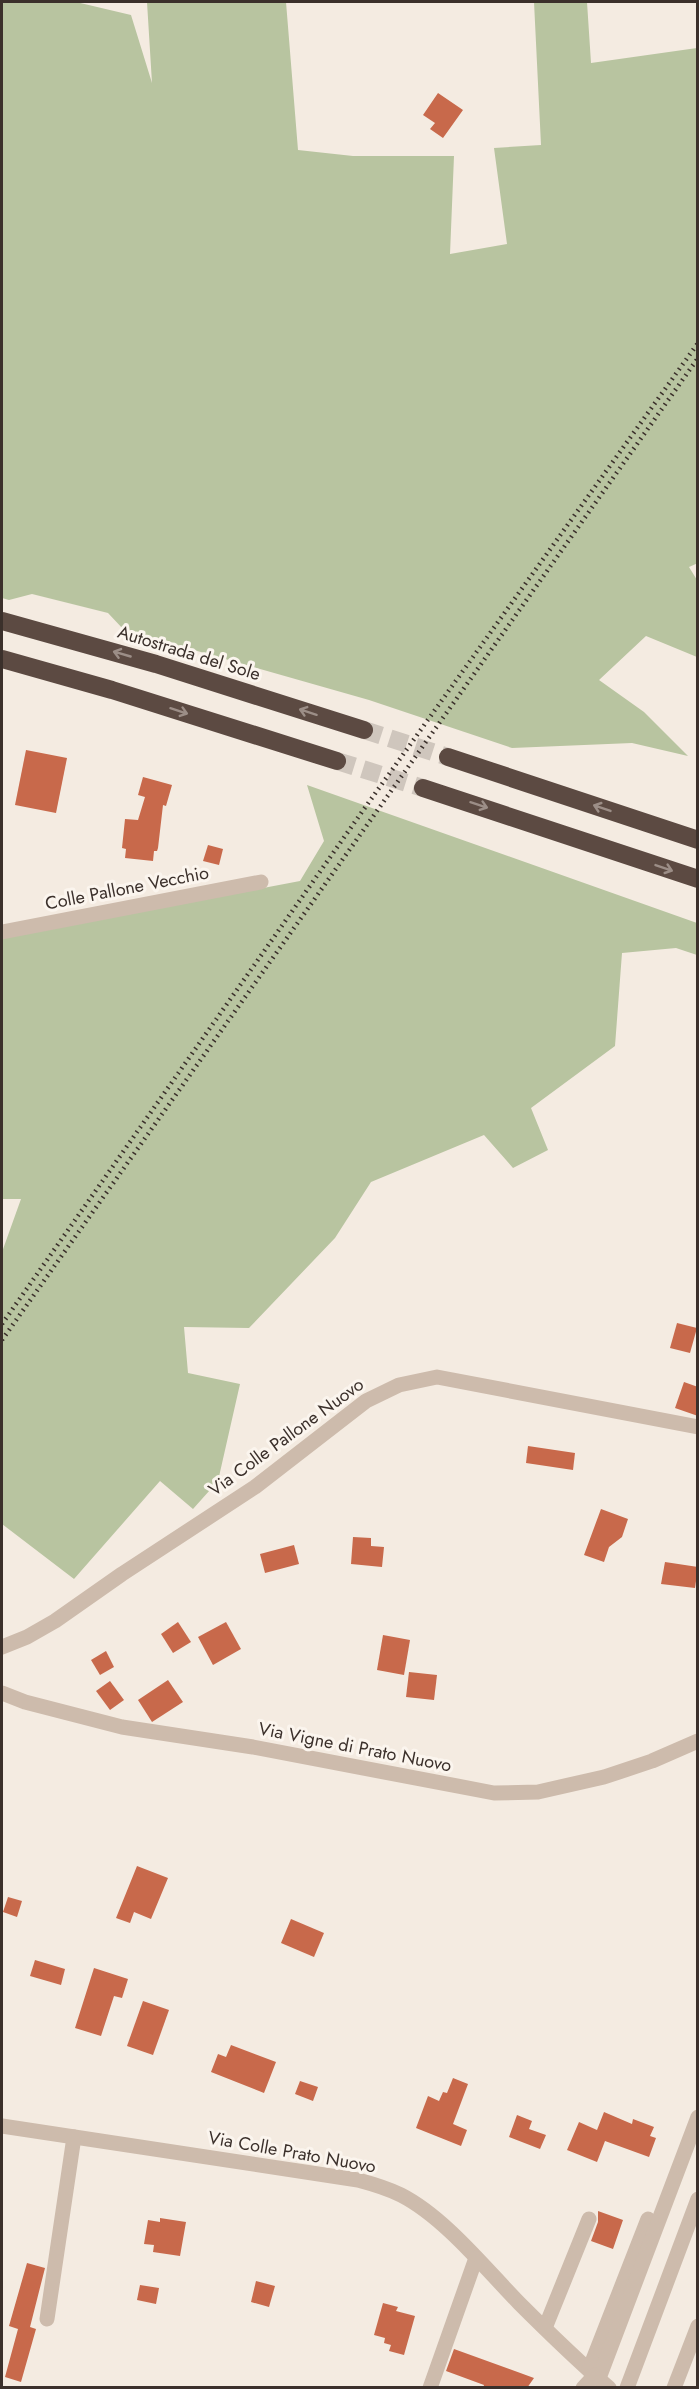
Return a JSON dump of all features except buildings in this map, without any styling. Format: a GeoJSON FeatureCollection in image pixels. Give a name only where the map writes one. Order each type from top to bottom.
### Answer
{"type":"FeatureCollection","features":[{"type":"Feature","properties":{"kind":"highway","name":"Autostrada del Sole"},"geometry":{"type":"LineString","coordinates":[[2,621],[156,664],[364,730]]}},
{"type":"Feature","properties":{"kind":"highway"},"geometry":{"type":"LineString","coordinates":[[2,659],[112,690],[337,761]]}},
{"type":"Feature","properties":{"kind":"highway"},"geometry":{"type":"LineString","coordinates":[[448,757],[698,840]]}},
{"type":"Feature","properties":{"kind":"highway"},"geometry":{"type":"LineString","coordinates":[[423,788],[698,879]]}},
{"type":"Feature","properties":{"kind":"street","name":"Colle Pallone Vecchio"},"geometry":{"type":"LineString","coordinates":[[2,932],[261,882]]}},
{"type":"Feature","properties":{"kind":"street","name":"Via Colle Pallone Nuovo"},"geometry":{"type":"LineString","coordinates":[[2,1647],[27,1637],[55,1621],[255,1487],[366,1401],[399,1385],[437,1377],[698,1427]]}},
{"type":"Feature","properties":{"kind":"street","name":"Via Vigne di Prato Nuovo"},"geometry":{"type":"LineString","coordinates":[[2,1693],[25,1702],[122,1727],[253,1747],[494,1793],[538,1792],[604,1777],[652,1761],[698,1741]]}},
{"type":"Feature","properties":{"kind":"street"},"geometry":{"type":"LineString","coordinates":[[583,2388],[598,2378],[698,2117]]}},
{"type":"Feature","properties":{"kind":"street","name":"Via Colle Prato Nuovo"},"geometry":{"type":"LineString","coordinates":[[2,2126],[358,2180],[381,2186],[402,2195],[420,2207],[476,2258],[598,2378]]}},
{"type":"Feature","properties":{"kind":"street"},"geometry":{"type":"LineString","coordinates":[[47,2319],[74,2137]]}},
{"type":"Feature","properties":{"kind":"street"},"geometry":{"type":"LineString","coordinates":[[598,2378],[661,2186]]}},
{"type":"Feature","properties":{"kind":"street"},"geometry":{"type":"LineString","coordinates":[[627,2388],[698,2199]]}},
{"type":"Feature","properties":{"kind":"street"},"geometry":{"type":"LineString","coordinates":[[545,2328],[589,2219]]}},
{"type":"Feature","properties":{"kind":"street"},"geometry":{"type":"LineString","coordinates":[[430,2388],[476,2258]]}},
{"type":"Feature","properties":{"kind":"street"},"geometry":{"type":"LineString","coordinates":[[674,2388],[698,2326]]}},
{"type":"Feature","properties":{"kind":"green space"},"geometry":{"type":"Polygon","coordinates":[[[2,2],[76,2],[131,15],[152,83],[147,2],[286,2],[298,150],[353,156],[454,156],[450,254],[507,244],[494,148],[541,145],[534,2],[587,2],[591,63],[697,48],[698,563],[689,567],[697,580],[697,657],[646,636],[599,680],[644,712],[688,756],[632,743],[512,748],[369,700],[124,630],[108,613],[32,594],[9,600],[2,598],[2,2]]]}},
{"type":"Feature","properties":{"kind":"green space"},"geometry":{"type":"Polygon","coordinates":[[[307,785],[697,923],[697,955],[676,948],[622,953],[615,1046],[531,1108],[548,1150],[513,1168],[484,1135],[371,1182],[335,1238],[249,1328],[184,1327],[188,1373],[240,1384],[218,1481],[193,1509],[160,1481],[74,1579],[2,1524],[2,1252],[21,1199],[2,1199],[2,937],[300,881],[324,841],[307,785]]]}},
{"type":"Feature","properties":{"kind":"tunnel"},"geometry":{"type":"LineString","coordinates":[[364,730],[448,757]]}},
{"type":"Feature","properties":{"kind":"tunnel"},"geometry":{"type":"LineString","coordinates":[[337,761],[423,788]]}},
{"type":"Feature","properties":{"kind":"railway"},"geometry":{"type":"LineString","coordinates":[[2,1324],[364,809],[698,343]]}},
{"type":"Feature","properties":{"kind":"railway"},"geometry":{"type":"LineString","coordinates":[[2,1340],[698,358]]}}]}
